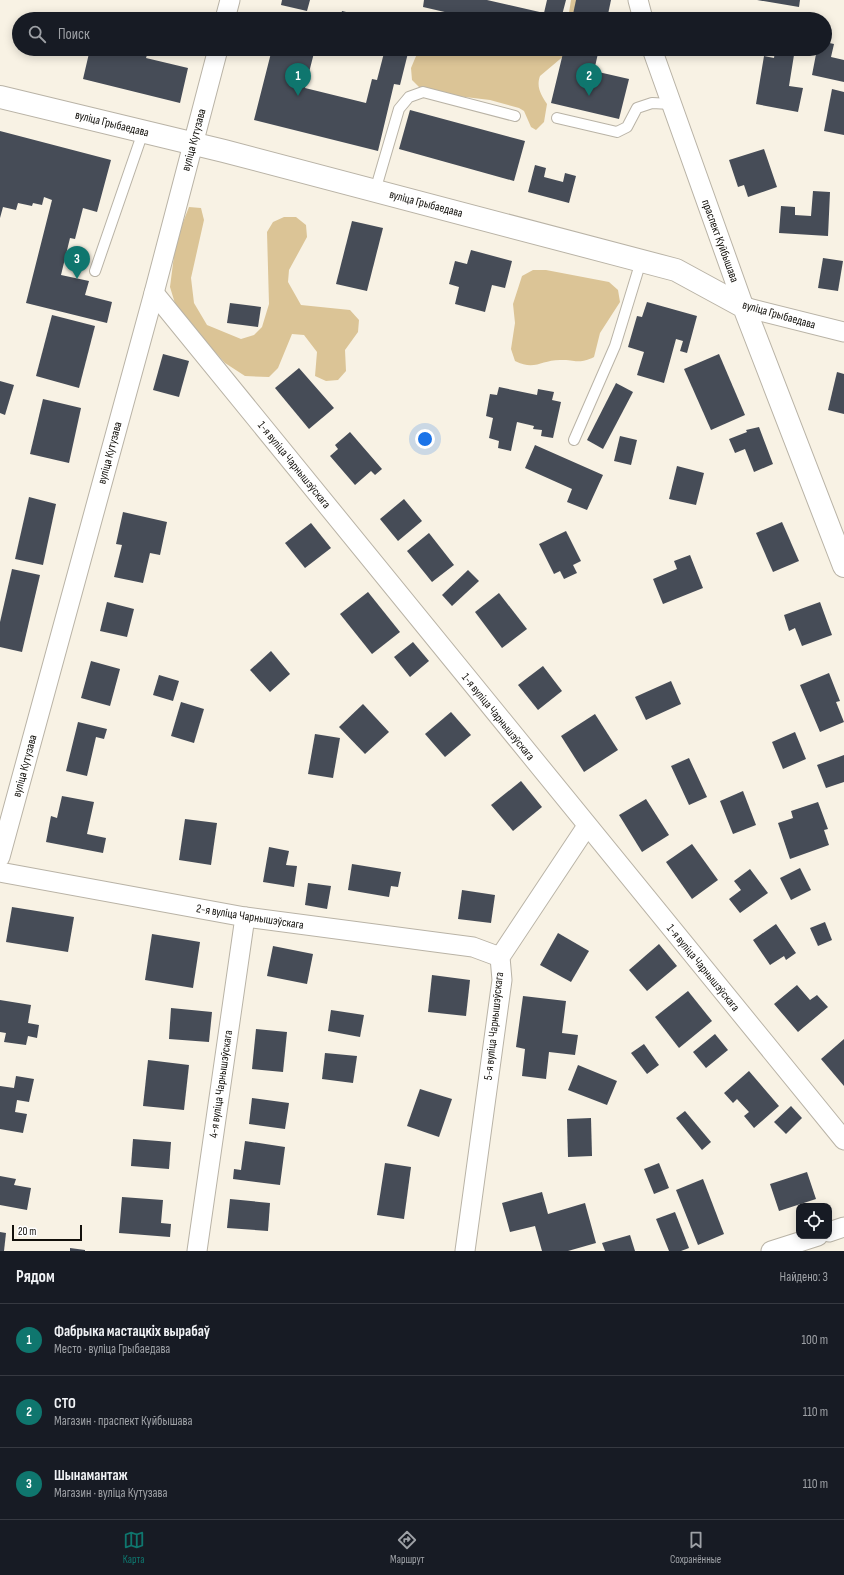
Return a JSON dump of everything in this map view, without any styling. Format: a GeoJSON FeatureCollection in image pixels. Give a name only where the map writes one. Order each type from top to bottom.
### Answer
{"type":"FeatureCollection","features":[{"type":"Feature","properties":{"kind":"street"},"geometry":{"type":"LineString","coordinates":[[227,12],[230,0]]}},
{"type":"Feature","properties":{"kind":"street"},"geometry":{"type":"LineString","coordinates":[[638,0],[641,12]]}},
{"type":"Feature","properties":{"kind":"street","name":"вуліца Кутузава"},"geometry":{"type":"LineString","coordinates":[[0,857],[154,293],[216,56]]}},
{"type":"Feature","properties":{"kind":"street","name":"праспект Куйбышава"},"geometry":{"type":"LineString","coordinates":[[654,56],[744,306],[844,566]]}},
{"type":"Feature","properties":{"kind":"street","name":"вуліца Грыбаедава"},"geometry":{"type":"LineString","coordinates":[[0,97],[193,144],[676,270],[744,306],[844,332]]}},
{"type":"Feature","properties":{"kind":"street","name":"1-я вуліца Чарнышэўскага"},"geometry":{"type":"LineString","coordinates":[[154,293],[844,1140]]}},
{"type":"Feature","properties":{"kind":"street","name":"5-я вуліца Чарнышэўскага"},"geometry":{"type":"LineString","coordinates":[[465,1251],[502,980],[500,957],[587,826]]}},
{"type":"Feature","properties":{"kind":"street","name":"2-я вуліца Чарнышэўскага"},"geometry":{"type":"LineString","coordinates":[[0,872],[245,918],[473,947],[500,957]]}},
{"type":"Feature","properties":{"kind":"street","name":"4-я вуліца Чарнышэўскага"},"geometry":{"type":"LineString","coordinates":[[197,1251],[245,918]]}},
{"type":"Feature","properties":{"kind":"street"},"geometry":{"type":"LineString","coordinates":[[832,1231],[844,1227]]}},
{"type":"Feature","properties":{"kind":"street"},"geometry":{"type":"LineString","coordinates":[[771,1251],[809,1239]]}},
{"type":"Feature","properties":{"kind":"lane"},"geometry":{"type":"LineString","coordinates":[[375,191],[399,109],[410,97],[423,92],[515,116]]}},
{"type":"Feature","properties":{"kind":"lane"},"geometry":{"type":"LineString","coordinates":[[557,118],[616,132],[626,127],[637,108],[652,103],[671,104]]}},
{"type":"Feature","properties":{"kind":"lane"},"geometry":{"type":"LineString","coordinates":[[95,271],[144,132]]}},
{"type":"Feature","properties":{"kind":"lane"},"geometry":{"type":"LineString","coordinates":[[574,440],[615,346],[641,261]]}},
{"type":"Feature","properties":{"kind":"shaded area"},"geometry":{"type":"Polygon","coordinates":[[[571,0],[594,0],[586,12],[569,12],[571,0]]]}},
{"type":"Feature","properties":{"kind":"shaded area"},"geometry":{"type":"Polygon","coordinates":[[[416,56],[564,56],[540,76],[539,87],[547,104],[544,122],[536,130],[531,127],[524,111],[519,108],[490,100],[432,93],[420,88],[412,80],[411,68],[416,56]]]}},
{"type":"Feature","properties":{"kind":"shaded area"},"geometry":{"type":"Polygon","coordinates":[[[189,207],[201,208],[204,220],[191,278],[194,303],[207,325],[241,339],[254,335],[262,327],[269,304],[267,232],[273,222],[284,217],[296,217],[306,225],[307,237],[289,270],[288,282],[301,305],[350,310],[359,320],[358,332],[345,350],[346,371],[338,380],[326,381],[315,376],[317,352],[304,335],[292,334],[278,368],[269,377],[245,376],[225,363],[177,310],[170,287],[176,240],[189,207]]]}},
{"type":"Feature","properties":{"kind":"shaded area"},"geometry":{"type":"Polygon","coordinates":[[[533,270],[546,270],[609,282],[618,290],[620,302],[600,333],[594,357],[584,361],[553,360],[533,365],[522,364],[515,361],[511,349],[515,323],[513,304],[522,276],[533,270]]]}},
{"type":"Feature","properties":{"kind":"building"},"geometry":{"type":"Polygon","coordinates":[[[282,0],[310,0],[307,11],[281,5],[282,0]]]}},
{"type":"Feature","properties":{"kind":"building"},"geometry":{"type":"Polygon","coordinates":[[[424,0],[487,0],[540,12],[445,12],[423,7],[424,0]]]}},
{"type":"Feature","properties":{"kind":"building"},"geometry":{"type":"Polygon","coordinates":[[[547,0],[566,0],[563,12],[544,12],[547,0]]]}},
{"type":"Feature","properties":{"kind":"building"},"geometry":{"type":"Polygon","coordinates":[[[576,0],[611,0],[608,12],[573,12],[576,0]]]}},
{"type":"Feature","properties":{"kind":"building"},"geometry":{"type":"Polygon","coordinates":[[[757,0],[800,0],[799,7],[757,0]]]}},
{"type":"Feature","properties":{"kind":"building"},"geometry":{"type":"Polygon","coordinates":[[[88,56],[147,56],[146,58],[188,68],[180,103],[83,79],[88,56]]]}},
{"type":"Feature","properties":{"kind":"building"},"geometry":{"type":"Polygon","coordinates":[[[270,56],[313,56],[305,88],[366,103],[372,79],[377,80],[383,56],[407,56],[400,85],[394,84],[378,151],[254,120],[270,56]]]}},
{"type":"Feature","properties":{"kind":"building"},"geometry":{"type":"Polygon","coordinates":[[[562,56],[597,56],[594,71],[629,79],[619,119],[551,103],[562,56]]]}},
{"type":"Feature","properties":{"kind":"building"},"geometry":{"type":"Polygon","coordinates":[[[764,56],[774,58],[774,56],[794,56],[789,86],[803,88],[798,112],[756,104],[764,56]]]}},
{"type":"Feature","properties":{"kind":"building"},"geometry":{"type":"Polygon","coordinates":[[[816,56],[831,56],[844,60],[844,82],[812,75],[816,56]]]}},
{"type":"Feature","properties":{"kind":"building"},"geometry":{"type":"Polygon","coordinates":[[[832,89],[844,92],[844,135],[824,131],[832,89]]]}},
{"type":"Feature","properties":{"kind":"building"},"geometry":{"type":"Polygon","coordinates":[[[410,110],[525,141],[514,181],[399,149],[410,110]]]}},
{"type":"Feature","properties":{"kind":"building"},"geometry":{"type":"Polygon","coordinates":[[[0,131],[111,160],[97,212],[83,208],[75,239],[70,238],[61,275],[89,281],[85,295],[112,302],[107,323],[26,303],[52,200],[44,197],[42,205],[33,203],[32,206],[18,203],[16,210],[3,207],[0,218],[0,131]]]}},
{"type":"Feature","properties":{"kind":"building"},"geometry":{"type":"Polygon","coordinates":[[[764,149],[777,187],[748,197],[744,185],[738,187],[729,160],[764,149]]]}},
{"type":"Feature","properties":{"kind":"building"},"geometry":{"type":"Polygon","coordinates":[[[535,165],[546,168],[544,177],[563,182],[565,173],[576,176],[569,203],[528,192],[535,165]]]}},
{"type":"Feature","properties":{"kind":"building"},"geometry":{"type":"Polygon","coordinates":[[[813,191],[830,192],[828,236],[779,233],[781,206],[795,207],[795,215],[811,216],[813,191]]]}},
{"type":"Feature","properties":{"kind":"building"},"geometry":{"type":"Polygon","coordinates":[[[352,221],[383,228],[367,291],[336,284],[352,221]]]}},
{"type":"Feature","properties":{"kind":"building"},"geometry":{"type":"Polygon","coordinates":[[[471,250],[512,261],[505,288],[492,285],[485,312],[455,304],[459,287],[449,284],[455,261],[467,264],[471,250]]]}},
{"type":"Feature","properties":{"kind":"building"},"geometry":{"type":"Polygon","coordinates":[[[823,258],[843,261],[838,291],[818,288],[823,258]]]}},
{"type":"Feature","properties":{"kind":"building"},"geometry":{"type":"Polygon","coordinates":[[[647,302],[697,316],[687,353],[680,351],[683,341],[676,339],[664,383],[637,375],[644,352],[628,347],[637,316],[642,317],[647,302]]]}},
{"type":"Feature","properties":{"kind":"building"},"geometry":{"type":"Polygon","coordinates":[[[230,303],[261,307],[258,327],[227,323],[230,303]]]}},
{"type":"Feature","properties":{"kind":"building"},"geometry":{"type":"Polygon","coordinates":[[[52,315],[95,326],[79,388],[36,376],[52,315]]]}},
{"type":"Feature","properties":{"kind":"building"},"geometry":{"type":"Polygon","coordinates":[[[163,354],[189,361],[179,397],[153,390],[163,354]]]}},
{"type":"Feature","properties":{"kind":"building"},"geometry":{"type":"Polygon","coordinates":[[[719,354],[745,415],[711,430],[684,369],[719,354]]]}},
{"type":"Feature","properties":{"kind":"building"},"geometry":{"type":"Polygon","coordinates":[[[299,368],[334,408],[309,429],[275,388],[299,368]]]}},
{"type":"Feature","properties":{"kind":"building"},"geometry":{"type":"Polygon","coordinates":[[[837,372],[844,374],[844,414],[828,410],[837,372]]]}},
{"type":"Feature","properties":{"kind":"building"},"geometry":{"type":"Polygon","coordinates":[[[0,381],[14,385],[5,415],[0,413],[0,381]]]}},
{"type":"Feature","properties":{"kind":"building"},"geometry":{"type":"Polygon","coordinates":[[[616,383],[633,392],[603,449],[587,440],[616,383]]]}},
{"type":"Feature","properties":{"kind":"building"},"geometry":{"type":"Polygon","coordinates":[[[499,387],[537,395],[538,389],[554,392],[552,400],[561,402],[553,438],[541,436],[542,430],[533,429],[534,426],[517,422],[511,451],[498,448],[499,441],[489,438],[493,418],[486,416],[490,394],[497,395],[499,387]]]}},
{"type":"Feature","properties":{"kind":"building"},"geometry":{"type":"Polygon","coordinates":[[[43,399],[81,408],[69,463],[30,454],[43,399]]]}},
{"type":"Feature","properties":{"kind":"building"},"geometry":{"type":"Polygon","coordinates":[[[759,427],[773,464],[754,472],[745,449],[735,453],[729,439],[747,432],[746,430],[759,427]]]}},
{"type":"Feature","properties":{"kind":"building"},"geometry":{"type":"Polygon","coordinates":[[[350,432],[382,469],[375,475],[371,471],[355,485],[330,456],[338,449],[335,445],[350,432]]]}},
{"type":"Feature","properties":{"kind":"building"},"geometry":{"type":"Polygon","coordinates":[[[620,436],[637,440],[631,465],[614,461],[620,436]]]}},
{"type":"Feature","properties":{"kind":"building"},"geometry":{"type":"Polygon","coordinates":[[[535,445],[603,475],[587,510],[567,502],[572,489],[525,468],[535,445]]]}},
{"type":"Feature","properties":{"kind":"building"},"geometry":{"type":"Polygon","coordinates":[[[677,466],[704,473],[696,505],[669,499],[677,466]]]}},
{"type":"Feature","properties":{"kind":"building"},"geometry":{"type":"Polygon","coordinates":[[[29,497],[56,504],[43,565],[15,559],[29,497]]]}},
{"type":"Feature","properties":{"kind":"building"},"geometry":{"type":"Polygon","coordinates":[[[404,499],[422,521],[398,541],[380,519],[404,499]]]}},
{"type":"Feature","properties":{"kind":"building"},"geometry":{"type":"Polygon","coordinates":[[[123,512],[167,522],[160,555],[150,553],[143,583],[114,577],[122,545],[116,544],[123,512]]]}},
{"type":"Feature","properties":{"kind":"building"},"geometry":{"type":"Polygon","coordinates":[[[782,522],[799,561],[773,572],[756,533],[782,522]]]}},
{"type":"Feature","properties":{"kind":"building"},"geometry":{"type":"Polygon","coordinates":[[[311,523],[331,548],[305,568],[285,543],[311,523]]]}},
{"type":"Feature","properties":{"kind":"building"},"geometry":{"type":"Polygon","coordinates":[[[566,531],[581,561],[573,565],[577,573],[564,579],[560,571],[554,574],[539,544],[566,531]]]}},
{"type":"Feature","properties":{"kind":"building"},"geometry":{"type":"Polygon","coordinates":[[[429,533],[454,565],[432,582],[407,551],[429,533]]]}},
{"type":"Feature","properties":{"kind":"building"},"geometry":{"type":"Polygon","coordinates":[[[690,555],[703,588],[663,604],[653,579],[677,569],[674,561],[690,555]]]}},
{"type":"Feature","properties":{"kind":"building"},"geometry":{"type":"Polygon","coordinates":[[[12,569],[40,575],[22,652],[0,647],[0,622],[12,569]]]}},
{"type":"Feature","properties":{"kind":"building"},"geometry":{"type":"Polygon","coordinates":[[[468,570],[479,581],[452,606],[442,595],[468,570]]]}},
{"type":"Feature","properties":{"kind":"building"},"geometry":{"type":"Polygon","coordinates":[[[368,592],[400,632],[372,654],[340,614],[368,592]]]}},
{"type":"Feature","properties":{"kind":"building"},"geometry":{"type":"Polygon","coordinates":[[[499,593],[527,629],[502,648],[475,612],[499,593]]]}},
{"type":"Feature","properties":{"kind":"building"},"geometry":{"type":"Polygon","coordinates":[[[107,602],[134,609],[127,637],[100,631],[107,602]]]}},
{"type":"Feature","properties":{"kind":"building"},"geometry":{"type":"Polygon","coordinates":[[[820,602],[832,635],[802,646],[795,628],[789,631],[784,615],[820,602]]]}},
{"type":"Feature","properties":{"kind":"building"},"geometry":{"type":"Polygon","coordinates":[[[413,642],[429,661],[410,677],[394,657],[413,642]]]}},
{"type":"Feature","properties":{"kind":"building"},"geometry":{"type":"Polygon","coordinates":[[[271,651],[290,674],[270,692],[250,670],[271,651]]]}},
{"type":"Feature","properties":{"kind":"building"},"geometry":{"type":"Polygon","coordinates":[[[91,661],[120,669],[110,706],[81,698],[91,661]]]}},
{"type":"Feature","properties":{"kind":"building"},"geometry":{"type":"Polygon","coordinates":[[[543,666],[562,691],[538,710],[518,685],[543,666]]]}},
{"type":"Feature","properties":{"kind":"building"},"geometry":{"type":"Polygon","coordinates":[[[829,673],[840,701],[836,702],[844,722],[820,732],[800,685],[829,673]]]}},
{"type":"Feature","properties":{"kind":"building"},"geometry":{"type":"Polygon","coordinates":[[[159,675],[179,681],[173,701],[153,695],[159,675]]]}},
{"type":"Feature","properties":{"kind":"building"},"geometry":{"type":"Polygon","coordinates":[[[671,681],[681,704],[646,720],[635,697],[671,681]]]}},
{"type":"Feature","properties":{"kind":"building"},"geometry":{"type":"Polygon","coordinates":[[[181,702],[204,709],[194,743],[171,736],[181,702]]]}},
{"type":"Feature","properties":{"kind":"building"},"geometry":{"type":"Polygon","coordinates":[[[363,704],[389,732],[365,754],[339,727],[363,704]]]}},
{"type":"Feature","properties":{"kind":"building"},"geometry":{"type":"Polygon","coordinates":[[[451,712],[471,735],[445,757],[425,734],[451,712]]]}},
{"type":"Feature","properties":{"kind":"building"},"geometry":{"type":"Polygon","coordinates":[[[595,714],[618,750],[584,772],[561,736],[595,714]]]}},
{"type":"Feature","properties":{"kind":"building"},"geometry":{"type":"Polygon","coordinates":[[[78,722],[107,729],[104,739],[96,737],[87,776],[66,771],[78,722]]]}},
{"type":"Feature","properties":{"kind":"building"},"geometry":{"type":"Polygon","coordinates":[[[795,732],[806,759],[783,769],[772,742],[795,732]]]}},
{"type":"Feature","properties":{"kind":"building"},"geometry":{"type":"Polygon","coordinates":[[[315,734],[340,738],[333,778],[308,774],[315,734]]]}},
{"type":"Feature","properties":{"kind":"building"},"geometry":{"type":"Polygon","coordinates":[[[844,755],[844,782],[826,788],[817,765],[844,755]]]}},
{"type":"Feature","properties":{"kind":"building"},"geometry":{"type":"Polygon","coordinates":[[[689,758],[707,797],[689,805],[671,766],[689,758]]]}},
{"type":"Feature","properties":{"kind":"building"},"geometry":{"type":"Polygon","coordinates":[[[521,781],[542,807],[513,831],[491,805],[521,781]]]}},
{"type":"Feature","properties":{"kind":"building"},"geometry":{"type":"Polygon","coordinates":[[[743,791],[756,825],[733,834],[720,801],[743,791]]]}},
{"type":"Feature","properties":{"kind":"building"},"geometry":{"type":"Polygon","coordinates":[[[62,796],[94,802],[87,834],[106,838],[103,853],[46,842],[51,816],[57,818],[62,796]]]}},
{"type":"Feature","properties":{"kind":"building"},"geometry":{"type":"Polygon","coordinates":[[[646,799],[669,835],[642,852],[619,815],[646,799]]]}},
{"type":"Feature","properties":{"kind":"building"},"geometry":{"type":"Polygon","coordinates":[[[818,802],[828,829],[824,830],[829,845],[790,859],[778,823],[793,818],[791,811],[818,802]]]}},
{"type":"Feature","properties":{"kind":"building"},"geometry":{"type":"Polygon","coordinates":[[[185,819],[217,823],[211,865],[179,860],[185,819]]]}},
{"type":"Feature","properties":{"kind":"building"},"geometry":{"type":"Polygon","coordinates":[[[692,844],[718,880],[692,899],[666,862],[692,844]]]}},
{"type":"Feature","properties":{"kind":"building"},"geometry":{"type":"Polygon","coordinates":[[[269,847],[289,851],[286,865],[297,866],[294,887],[263,882],[269,847]]]}},
{"type":"Feature","properties":{"kind":"building"},"geometry":{"type":"Polygon","coordinates":[[[352,864],[401,872],[398,887],[391,886],[389,897],[348,890],[352,864]]]}},
{"type":"Feature","properties":{"kind":"building"},"geometry":{"type":"Polygon","coordinates":[[[800,868],[811,890],[791,900],[780,878],[800,868]]]}},
{"type":"Feature","properties":{"kind":"building"},"geometry":{"type":"Polygon","coordinates":[[[750,869],[768,893],[740,913],[729,899],[741,890],[734,881],[750,869]]]}},
{"type":"Feature","properties":{"kind":"building"},"geometry":{"type":"Polygon","coordinates":[[[308,883],[331,886],[327,909],[305,905],[308,883]]]}},
{"type":"Feature","properties":{"kind":"building"},"geometry":{"type":"Polygon","coordinates":[[[462,890],[495,895],[491,923],[458,919],[462,890]]]}},
{"type":"Feature","properties":{"kind":"building"},"geometry":{"type":"Polygon","coordinates":[[[12,907],[74,917],[68,952],[6,942],[12,907]]]}},
{"type":"Feature","properties":{"kind":"building"},"geometry":{"type":"Polygon","coordinates":[[[825,922],[832,940],[818,946],[810,928],[825,922]]]}},
{"type":"Feature","properties":{"kind":"building"},"geometry":{"type":"Polygon","coordinates":[[[776,924],[796,953],[786,960],[784,956],[770,965],[753,940],[776,924]]]}},
{"type":"Feature","properties":{"kind":"building"},"geometry":{"type":"Polygon","coordinates":[[[558,933],[589,951],[571,982],[540,965],[558,933]]]}},
{"type":"Feature","properties":{"kind":"building"},"geometry":{"type":"Polygon","coordinates":[[[152,934],[200,942],[193,988],[145,980],[152,934]]]}},
{"type":"Feature","properties":{"kind":"building"},"geometry":{"type":"Polygon","coordinates":[[[659,944],[677,966],[647,991],[629,970],[659,944]]]}},
{"type":"Feature","properties":{"kind":"building"},"geometry":{"type":"Polygon","coordinates":[[[273,946],[313,954],[307,984],[267,976],[273,946]]]}},
{"type":"Feature","properties":{"kind":"building"},"geometry":{"type":"Polygon","coordinates":[[[432,975],[470,980],[466,1016],[428,1012],[432,975]]]}},
{"type":"Feature","properties":{"kind":"building"},"geometry":{"type":"Polygon","coordinates":[[[797,985],[810,1000],[817,995],[828,1007],[798,1032],[774,1004],[797,985]]]}},
{"type":"Feature","properties":{"kind":"building"},"geometry":{"type":"Polygon","coordinates":[[[688,991],[712,1021],[679,1048],[655,1017],[688,991]]]}},
{"type":"Feature","properties":{"kind":"building"},"geometry":{"type":"Polygon","coordinates":[[[523,996],[566,1001],[562,1033],[578,1035],[575,1055],[549,1052],[546,1079],[522,1076],[525,1049],[516,1047],[523,996]]]}},
{"type":"Feature","properties":{"kind":"building"},"geometry":{"type":"Polygon","coordinates":[[[0,1000],[31,1005],[28,1023],[39,1025],[37,1038],[28,1036],[26,1045],[4,1042],[6,1033],[0,1032],[0,1000]]]}},
{"type":"Feature","properties":{"kind":"building"},"geometry":{"type":"Polygon","coordinates":[[[171,1008],[212,1012],[209,1042],[169,1039],[171,1008]]]}},
{"type":"Feature","properties":{"kind":"building"},"geometry":{"type":"Polygon","coordinates":[[[331,1010],[364,1015],[360,1037],[328,1031],[331,1010]]]}},
{"type":"Feature","properties":{"kind":"building"},"geometry":{"type":"Polygon","coordinates":[[[256,1029],[287,1032],[283,1072],[252,1069],[256,1029]]]}},
{"type":"Feature","properties":{"kind":"building"},"geometry":{"type":"Polygon","coordinates":[[[715,1034],[728,1050],[706,1068],[693,1052],[715,1034]]]}},
{"type":"Feature","properties":{"kind":"building"},"geometry":{"type":"Polygon","coordinates":[[[844,1039],[844,1086],[821,1059],[844,1039]]]}},
{"type":"Feature","properties":{"kind":"building"},"geometry":{"type":"Polygon","coordinates":[[[644,1044],[659,1065],[647,1074],[631,1053],[644,1044]]]}},
{"type":"Feature","properties":{"kind":"building"},"geometry":{"type":"Polygon","coordinates":[[[325,1053],[357,1056],[353,1083],[322,1079],[325,1053]]]}},
{"type":"Feature","properties":{"kind":"building"},"geometry":{"type":"Polygon","coordinates":[[[148,1060],[189,1065],[184,1110],[143,1106],[148,1060]]]}},
{"type":"Feature","properties":{"kind":"building"},"geometry":{"type":"Polygon","coordinates":[[[578,1065],[617,1081],[607,1105],[568,1090],[578,1065]]]}},
{"type":"Feature","properties":{"kind":"building"},"geometry":{"type":"Polygon","coordinates":[[[749,1071],[779,1106],[754,1128],[744,1116],[749,1112],[737,1099],[733,1103],[724,1093],[749,1071]]]}},
{"type":"Feature","properties":{"kind":"building"},"geometry":{"type":"Polygon","coordinates":[[[16,1076],[34,1079],[29,1102],[17,1100],[15,1112],[27,1114],[23,1133],[0,1129],[0,1086],[14,1088],[16,1076]]]}},
{"type":"Feature","properties":{"kind":"building"},"geometry":{"type":"Polygon","coordinates":[[[420,1089],[452,1099],[439,1137],[407,1126],[420,1089]]]}},
{"type":"Feature","properties":{"kind":"building"},"geometry":{"type":"Polygon","coordinates":[[[252,1098],[289,1103],[285,1129],[249,1124],[252,1098]]]}},
{"type":"Feature","properties":{"kind":"building"},"geometry":{"type":"Polygon","coordinates":[[[791,1106],[802,1118],[786,1134],[774,1122],[791,1106]]]}},
{"type":"Feature","properties":{"kind":"building"},"geometry":{"type":"Polygon","coordinates":[[[685,1111],[711,1142],[702,1150],[676,1118],[685,1111]]]}},
{"type":"Feature","properties":{"kind":"building"},"geometry":{"type":"Polygon","coordinates":[[[591,1118],[592,1156],[568,1157],[567,1119],[591,1118]]]}},
{"type":"Feature","properties":{"kind":"building"},"geometry":{"type":"Polygon","coordinates":[[[133,1139],[171,1142],[169,1169],[131,1166],[133,1139]]]}},
{"type":"Feature","properties":{"kind":"building"},"geometry":{"type":"Polygon","coordinates":[[[245,1141],[285,1147],[280,1185],[233,1179],[234,1169],[241,1170],[245,1141]]]}},
{"type":"Feature","properties":{"kind":"building"},"geometry":{"type":"Polygon","coordinates":[[[385,1163],[411,1167],[404,1219],[377,1215],[385,1163]]]}},
{"type":"Feature","properties":{"kind":"building"},"geometry":{"type":"Polygon","coordinates":[[[659,1163],[669,1188],[654,1194],[644,1169],[659,1163]]]}},
{"type":"Feature","properties":{"kind":"building"},"geometry":{"type":"Polygon","coordinates":[[[807,1172],[816,1199],[804,1203],[796,1203],[796,1205],[779,1211],[770,1184],[807,1172]]]}},
{"type":"Feature","properties":{"kind":"building"},"geometry":{"type":"Polygon","coordinates":[[[0,1176],[16,1179],[14,1185],[31,1188],[27,1210],[0,1205],[0,1176]]]}},
{"type":"Feature","properties":{"kind":"building"},"geometry":{"type":"Polygon","coordinates":[[[703,1179],[724,1234],[698,1245],[676,1190],[703,1179]]]}},
{"type":"Feature","properties":{"kind":"building"},"geometry":{"type":"Polygon","coordinates":[[[542,1192],[548,1214],[585,1203],[596,1243],[568,1251],[542,1251],[535,1226],[510,1232],[502,1203],[542,1192]]]}},
{"type":"Feature","properties":{"kind":"building"},"geometry":{"type":"Polygon","coordinates":[[[122,1197],[163,1200],[161,1223],[171,1224],[170,1237],[119,1233],[122,1197]]]}},
{"type":"Feature","properties":{"kind":"building"},"geometry":{"type":"Polygon","coordinates":[[[230,1199],[270,1203],[268,1231],[227,1228],[230,1199]]]}},
{"type":"Feature","properties":{"kind":"building"},"geometry":{"type":"Polygon","coordinates":[[[675,1212],[689,1248],[681,1251],[669,1251],[656,1219],[675,1212]]]}},
{"type":"Feature","properties":{"kind":"building"},"geometry":{"type":"Polygon","coordinates":[[[0,1232],[6,1233],[4,1251],[0,1251],[0,1232]]]}},
{"type":"Feature","properties":{"kind":"building"},"geometry":{"type":"Polygon","coordinates":[[[630,1235],[635,1251],[605,1251],[602,1243],[630,1235]]]}},
{"type":"Feature","properties":{"kind":"building"},"geometry":{"type":"Polygon","coordinates":[[[70,1248],[85,1250],[85,1251],[70,1251],[70,1248]]]}},
{"type":"Feature","properties":{"kind":"place","name":"Фабрыка мастацкіх вырабаў"},"geometry":{"type":"Point","coordinates":[298,96]}},
{"type":"Feature","properties":{"kind":"place","name":"СТО"},"geometry":{"type":"Point","coordinates":[589,96]}},
{"type":"Feature","properties":{"kind":"place","name":"Шынамантаж"},"geometry":{"type":"Point","coordinates":[77,279]}}]}
